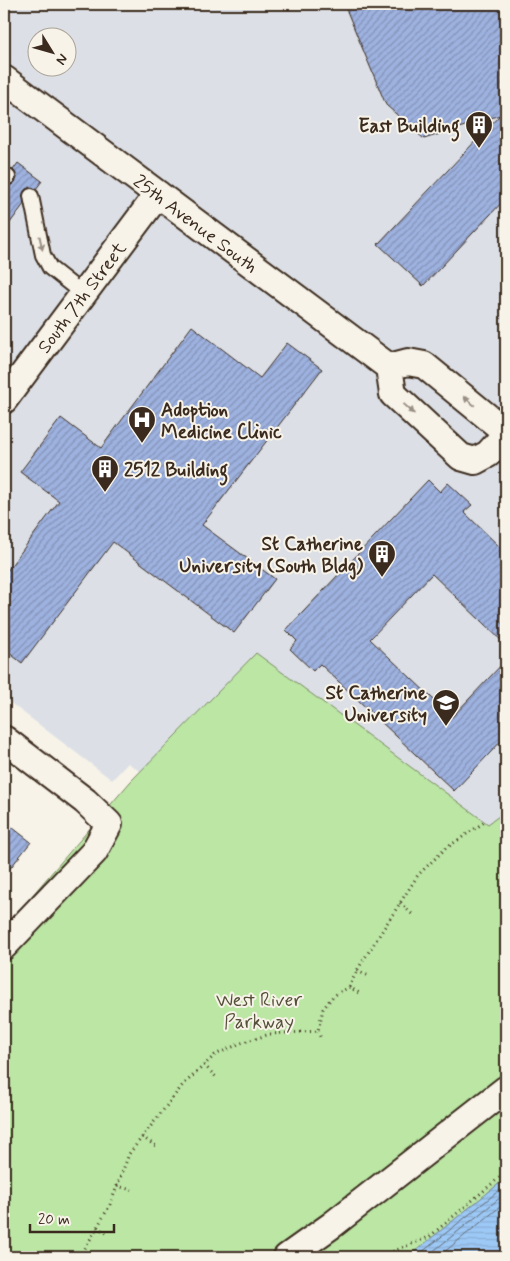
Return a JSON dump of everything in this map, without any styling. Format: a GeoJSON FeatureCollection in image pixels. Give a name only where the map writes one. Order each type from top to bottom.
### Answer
{"type":"FeatureCollection","features":[{"type":"Feature","properties":{"kind":"street","name":"25th Avenue South"},"geometry":{"type":"LineString","coordinates":[[4,79],[389,367]]}},
{"type":"Feature","properties":{"kind":"street","name":"South 7th Street"},"geometry":{"type":"LineString","coordinates":[[4,400],[158,194]]}},
{"type":"Feature","properties":{"kind":"street"},"geometry":{"type":"LineString","coordinates":[[408,362],[424,365],[506,433],[488,454],[482,458],[475,461],[461,457],[392,394],[389,367],[408,362]]}},
{"type":"Feature","properties":{"kind":"street"},"geometry":{"type":"LineString","coordinates":[[4,739],[85,801],[109,824],[94,852],[4,946]]}},
{"type":"Feature","properties":{"kind":"street"},"geometry":{"type":"LineString","coordinates":[[287,1257],[332,1225],[506,1089]]}},
{"type":"Feature","properties":{"kind":"lane"},"geometry":{"type":"LineString","coordinates":[[31,196],[44,255],[50,268],[83,294]]}},
{"type":"Feature","properties":{"kind":"path"},"geometry":{"type":"LineString","coordinates":[[321,1039],[318,1031],[323,1009],[333,996],[349,987],[418,875],[445,849],[486,822]]}},
{"type":"Feature","properties":{"kind":"path"},"geometry":{"type":"LineString","coordinates":[[400,903],[413,915]]}},
{"type":"Feature","properties":{"kind":"path"},"geometry":{"type":"LineString","coordinates":[[358,971],[369,976]]}},
{"type":"Feature","properties":{"kind":"path"},"geometry":{"type":"LineString","coordinates":[[349,987],[359,994]]}},
{"type":"Feature","properties":{"kind":"path"},"geometry":{"type":"LineString","coordinates":[[80,1257],[110,1205],[129,1154],[182,1086],[204,1065],[215,1055],[241,1043],[270,1034],[318,1031]]}},
{"type":"Feature","properties":{"kind":"path"},"geometry":{"type":"LineString","coordinates":[[204,1065],[216,1077]]}},
{"type":"Feature","properties":{"kind":"path"},"geometry":{"type":"LineString","coordinates":[[142,1137],[156,1146]]}},
{"type":"Feature","properties":{"kind":"path"},"geometry":{"type":"LineString","coordinates":[[379,1257],[429,1237],[506,1172]]}},
{"type":"Feature","properties":{"kind":"path"},"geometry":{"type":"LineString","coordinates":[[117,1186],[132,1190]]}},
{"type":"Feature","properties":{"kind":"path"},"geometry":{"type":"LineString","coordinates":[[97,1227],[108,1234]]}},
{"type":"Feature","properties":{"kind":"shaded area"},"geometry":{"type":"Polygon","coordinates":[[[4,4],[506,4],[506,827],[148,777],[128,763],[112,780],[4,698],[4,4]]]}},
{"type":"Feature","properties":{"kind":"green space","name":"West River Parkway"},"geometry":{"type":"Polygon","coordinates":[[[256,653],[488,824],[506,811],[506,1178],[408,1257],[4,1257],[4,928],[131,781],[256,653]]]}},
{"type":"Feature","properties":{"kind":"water"},"geometry":{"type":"Polygon","coordinates":[[[506,1178],[506,1257],[408,1257],[506,1178]]]}},
{"type":"Feature","properties":{"kind":"building","name":"East Building"},"geometry":{"type":"Polygon","coordinates":[[[344,4],[506,4],[506,198],[423,286],[378,244],[500,115],[424,139],[386,105],[344,4]]]}},
{"type":"Feature","properties":{"kind":"building"},"geometry":{"type":"Polygon","coordinates":[[[18,163],[42,181],[36,189],[30,187],[25,190],[23,194],[24,204],[4,231],[4,184],[11,185],[15,182],[17,178],[13,170],[18,163]]]}},
{"type":"Feature","properties":{"kind":"building","name":"2512 Building"},"geometry":{"type":"Polygon","coordinates":[[[192,326],[260,378],[287,343],[322,369],[202,525],[275,579],[234,633],[113,542],[22,663],[4,649],[4,575],[59,501],[20,472],[61,418],[101,448],[192,326]]]}},
{"type":"Feature","properties":{"kind":"building"},"geometry":{"type":"Polygon","coordinates":[[[428,480],[440,492],[448,483],[472,505],[464,512],[506,553],[506,645],[432,574],[370,639],[452,717],[506,660],[506,736],[454,791],[320,664],[313,671],[290,649],[297,641],[286,630],[428,480]]]}},
{"type":"Feature","properties":{"kind":"building"},"geometry":{"type":"Polygon","coordinates":[[[4,821],[31,842],[4,876],[4,821]]]}},
{"type":"Feature","properties":{"kind":"place","name":"East Building"},"geometry":{"type":"Point","coordinates":[479,149]}},
{"type":"Feature","properties":{"kind":"place","name":"Adoption Medicine Clinic"},"geometry":{"type":"Point","coordinates":[142,444]}},
{"type":"Feature","properties":{"kind":"place","name":"2512 Building"},"geometry":{"type":"Point","coordinates":[105,493]}},
{"type":"Feature","properties":{"kind":"place","name":"St Catherine University (South Bldg)"},"geometry":{"type":"Point","coordinates":[382,578]}},
{"type":"Feature","properties":{"kind":"place","name":"St Catherine University"},"geometry":{"type":"Point","coordinates":[446,727]}}]}
